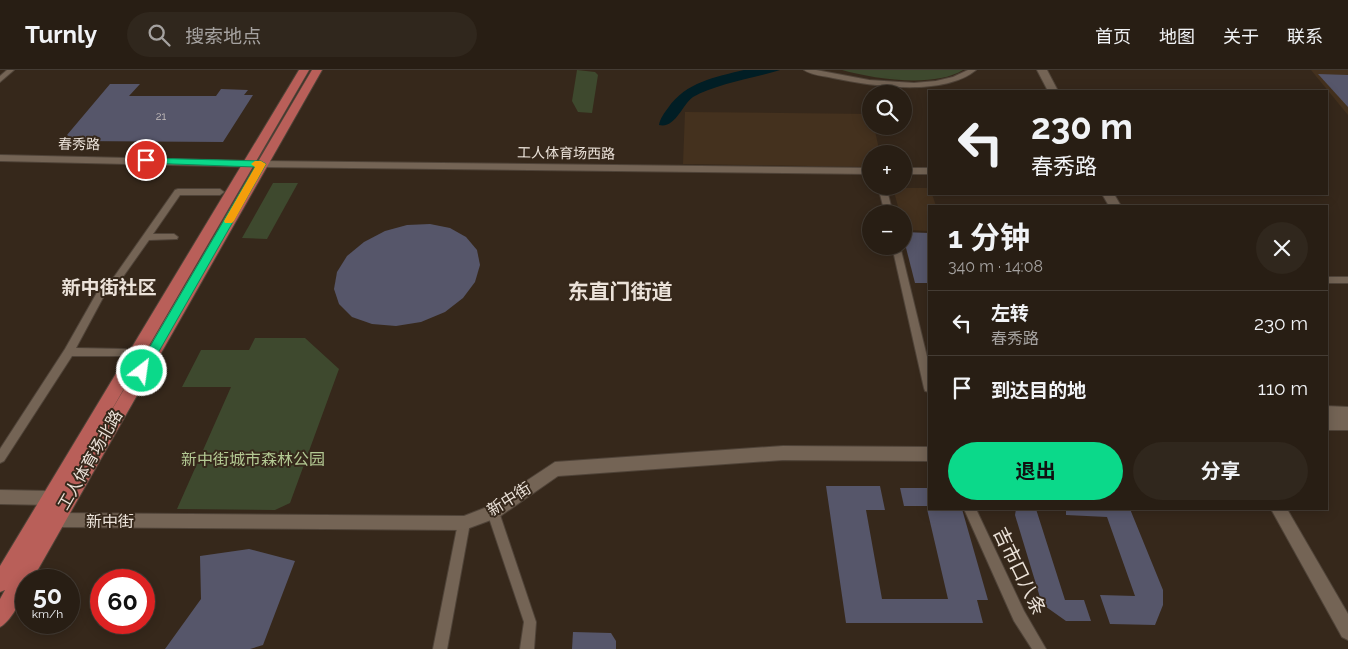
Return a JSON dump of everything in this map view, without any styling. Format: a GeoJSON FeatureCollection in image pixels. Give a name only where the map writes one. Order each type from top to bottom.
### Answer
{"type":"FeatureCollection","features":[{"type":"Feature","properties":{"kind":"main road","name":"工人体育场北路"},"geometry":{"type":"LineString","coordinates":[[0,617],[255,164],[304,70]]}},
{"type":"Feature","properties":{"kind":"main road","name":"工人体育场北路"},"geometry":{"type":"LineString","coordinates":[[0,583],[255,164],[316,70]]}},
{"type":"Feature","properties":{"kind":"street"},"geometry":{"type":"LineString","coordinates":[[0,80],[11,70]]}},
{"type":"Feature","properties":{"kind":"street"},"geometry":{"type":"LineString","coordinates":[[807,70],[865,82],[910,84],[940,83],[955,80],[973,70]]}},
{"type":"Feature","properties":{"kind":"street"},"geometry":{"type":"LineString","coordinates":[[1042,70],[1052,90]]}},
{"type":"Feature","properties":{"kind":"street","name":"春秀路"},"geometry":{"type":"LineString","coordinates":[[0,158],[255,164]]}},
{"type":"Feature","properties":{"kind":"street","name":"工人体育场西路"},"geometry":{"type":"LineString","coordinates":[[255,164],[862,171]]}},
{"type":"Feature","properties":{"kind":"street"},"geometry":{"type":"LineString","coordinates":[[912,171],[928,172]]}},
{"type":"Feature","properties":{"kind":"street"},"geometry":{"type":"LineString","coordinates":[[0,458],[69,352],[102,291],[117,279],[178,192],[220,192]]}},
{"type":"Feature","properties":{"kind":"street"},"geometry":{"type":"LineString","coordinates":[[147,236],[174,237]]}},
{"type":"Feature","properties":{"kind":"street"},"geometry":{"type":"LineString","coordinates":[[898,255],[928,384]]}},
{"type":"Feature","properties":{"kind":"street"},"geometry":{"type":"LineString","coordinates":[[1328,280],[1348,280]]}},
{"type":"Feature","properties":{"kind":"street"},"geometry":{"type":"LineString","coordinates":[[102,291],[138,289]]}},
{"type":"Feature","properties":{"kind":"street"},"geometry":{"type":"LineString","coordinates":[[69,352],[125,352]]}},
{"type":"Feature","properties":{"kind":"street"},"geometry":{"type":"LineString","coordinates":[[1328,412],[1348,413]]}},
{"type":"Feature","properties":{"kind":"street"},"geometry":{"type":"LineString","coordinates":[[1328,424],[1348,424]]}},
{"type":"Feature","properties":{"kind":"street","name":"新中街"},"geometry":{"type":"LineString","coordinates":[[55,520],[464,523],[493,512],[555,470],[783,453],[928,454]]}},
{"type":"Feature","properties":{"kind":"street"},"geometry":{"type":"LineString","coordinates":[[0,498],[50,498]]}},
{"type":"Feature","properties":{"kind":"street","name":"吉市口八条"},"geometry":{"type":"LineString","coordinates":[[970,510],[1019,616],[1038,649]]}},
{"type":"Feature","properties":{"kind":"street"},"geometry":{"type":"LineString","coordinates":[[1280,510],[1348,631]]}},
{"type":"Feature","properties":{"kind":"street"},"geometry":{"type":"LineString","coordinates":[[493,512],[530,622],[526,649]]}},
{"type":"Feature","properties":{"kind":"street"},"geometry":{"type":"LineString","coordinates":[[440,649],[464,523]]}},
{"type":"Feature","properties":{"kind":"shaded area"},"geometry":{"type":"Polygon","coordinates":[[[1311,70],[1348,70],[1348,115],[1328,90],[1311,70]]]}},
{"type":"Feature","properties":{"kind":"shaded area"},"geometry":{"type":"Polygon","coordinates":[[[685,112],[862,114],[862,135],[876,135],[878,145],[862,145],[862,167],[683,164],[685,112]]]}},
{"type":"Feature","properties":{"kind":"shaded area"},"geometry":{"type":"Polygon","coordinates":[[[912,188],[928,188],[928,195],[932,195],[936,205],[928,205],[928,231],[912,230],[912,205],[898,205],[895,195],[912,195],[912,188]]]}},
{"type":"Feature","properties":{"kind":"green space"},"geometry":{"type":"Polygon","coordinates":[[[577,70],[595,72],[598,75],[592,113],[578,112],[572,101],[577,70]]]}},
{"type":"Feature","properties":{"kind":"green space"},"geometry":{"type":"Polygon","coordinates":[[[842,70],[963,70],[951,76],[936,79],[904,80],[887,79],[842,70]]]}},
{"type":"Feature","properties":{"kind":"green space"},"geometry":{"type":"Polygon","coordinates":[[[273,183],[298,183],[267,239],[242,238],[273,183]]]}},
{"type":"Feature","properties":{"kind":"green space","name":"新中街城市森林公园"},"geometry":{"type":"Polygon","coordinates":[[[255,338],[305,338],[339,369],[290,503],[275,510],[177,509],[231,387],[182,387],[201,350],[249,350],[255,338]]]}},
{"type":"Feature","properties":{"kind":"water"},"geometry":{"type":"Polygon","coordinates":[[[744,70],[780,70],[702,92],[689,101],[674,120],[665,125],[659,125],[661,118],[675,99],[692,86],[722,75],[744,70]]]}},
{"type":"Feature","properties":{"kind":"building"},"geometry":{"type":"Polygon","coordinates":[[[1318,74],[1348,75],[1348,107],[1318,74]]]}},
{"type":"Feature","properties":{"kind":"building"},"geometry":{"type":"Polygon","coordinates":[[[110,84],[140,84],[129,96],[216,96],[221,89],[248,90],[244,95],[253,95],[223,142],[75,141],[67,135],[110,84]]]}},
{"type":"Feature","properties":{"kind":"building"},"geometry":{"type":"Polygon","coordinates":[[[430,224],[450,228],[466,237],[477,250],[480,265],[475,282],[463,298],[445,312],[421,322],[396,326],[372,324],[352,317],[339,304],[334,289],[337,272],[347,256],[364,242],[385,231],[407,225],[430,224]]]}},
{"type":"Feature","properties":{"kind":"building"},"geometry":{"type":"Polygon","coordinates":[[[912,232],[928,233],[928,283],[915,283],[908,255],[912,255],[912,232]]]}},
{"type":"Feature","properties":{"kind":"building"},"geometry":{"type":"Polygon","coordinates":[[[826,486],[880,486],[885,510],[866,510],[882,599],[948,599],[927,509],[962,510],[988,600],[977,600],[983,623],[846,623],[826,486]]]}},
{"type":"Feature","properties":{"kind":"building"},"geometry":{"type":"Polygon","coordinates":[[[900,488],[928,488],[928,506],[904,506],[900,488]]]}},
{"type":"Feature","properties":{"kind":"building"},"geometry":{"type":"Polygon","coordinates":[[[1016,510],[1036,510],[1065,600],[1084,600],[1091,621],[1066,621],[1042,604],[1015,515],[1016,510]]]}},
{"type":"Feature","properties":{"kind":"building"},"geometry":{"type":"Polygon","coordinates":[[[1066,510],[1130,510],[1163,590],[1163,605],[1155,625],[1110,624],[1100,595],[1135,596],[1107,517],[1066,515],[1066,510]]]}},
{"type":"Feature","properties":{"kind":"building"},"geometry":{"type":"Polygon","coordinates":[[[249,549],[295,561],[263,645],[250,649],[165,649],[201,599],[200,556],[249,549]]]}},
{"type":"Feature","properties":{"kind":"building"},"geometry":{"type":"Polygon","coordinates":[[[573,632],[611,633],[616,641],[616,649],[572,649],[573,632]]]}},
{"type":"Feature","properties":{"kind":"slow traffic"},"geometry":{"type":"LineString","coordinates":[[229,221],[261,164],[255,164]]}},
{"type":"Feature","properties":{"kind":"district","name":"新中街社区"},"geometry":{"type":"Point","coordinates":[109,287]}},
{"type":"Feature","properties":{"kind":"district","name":"东直门街道"},"geometry":{"type":"Point","coordinates":[620,291]}},
{"type":"Feature","properties":{"kind":"route"},"geometry":{"type":"LineString","coordinates":[[142,371],[261,164],[146,160]]}}]}
